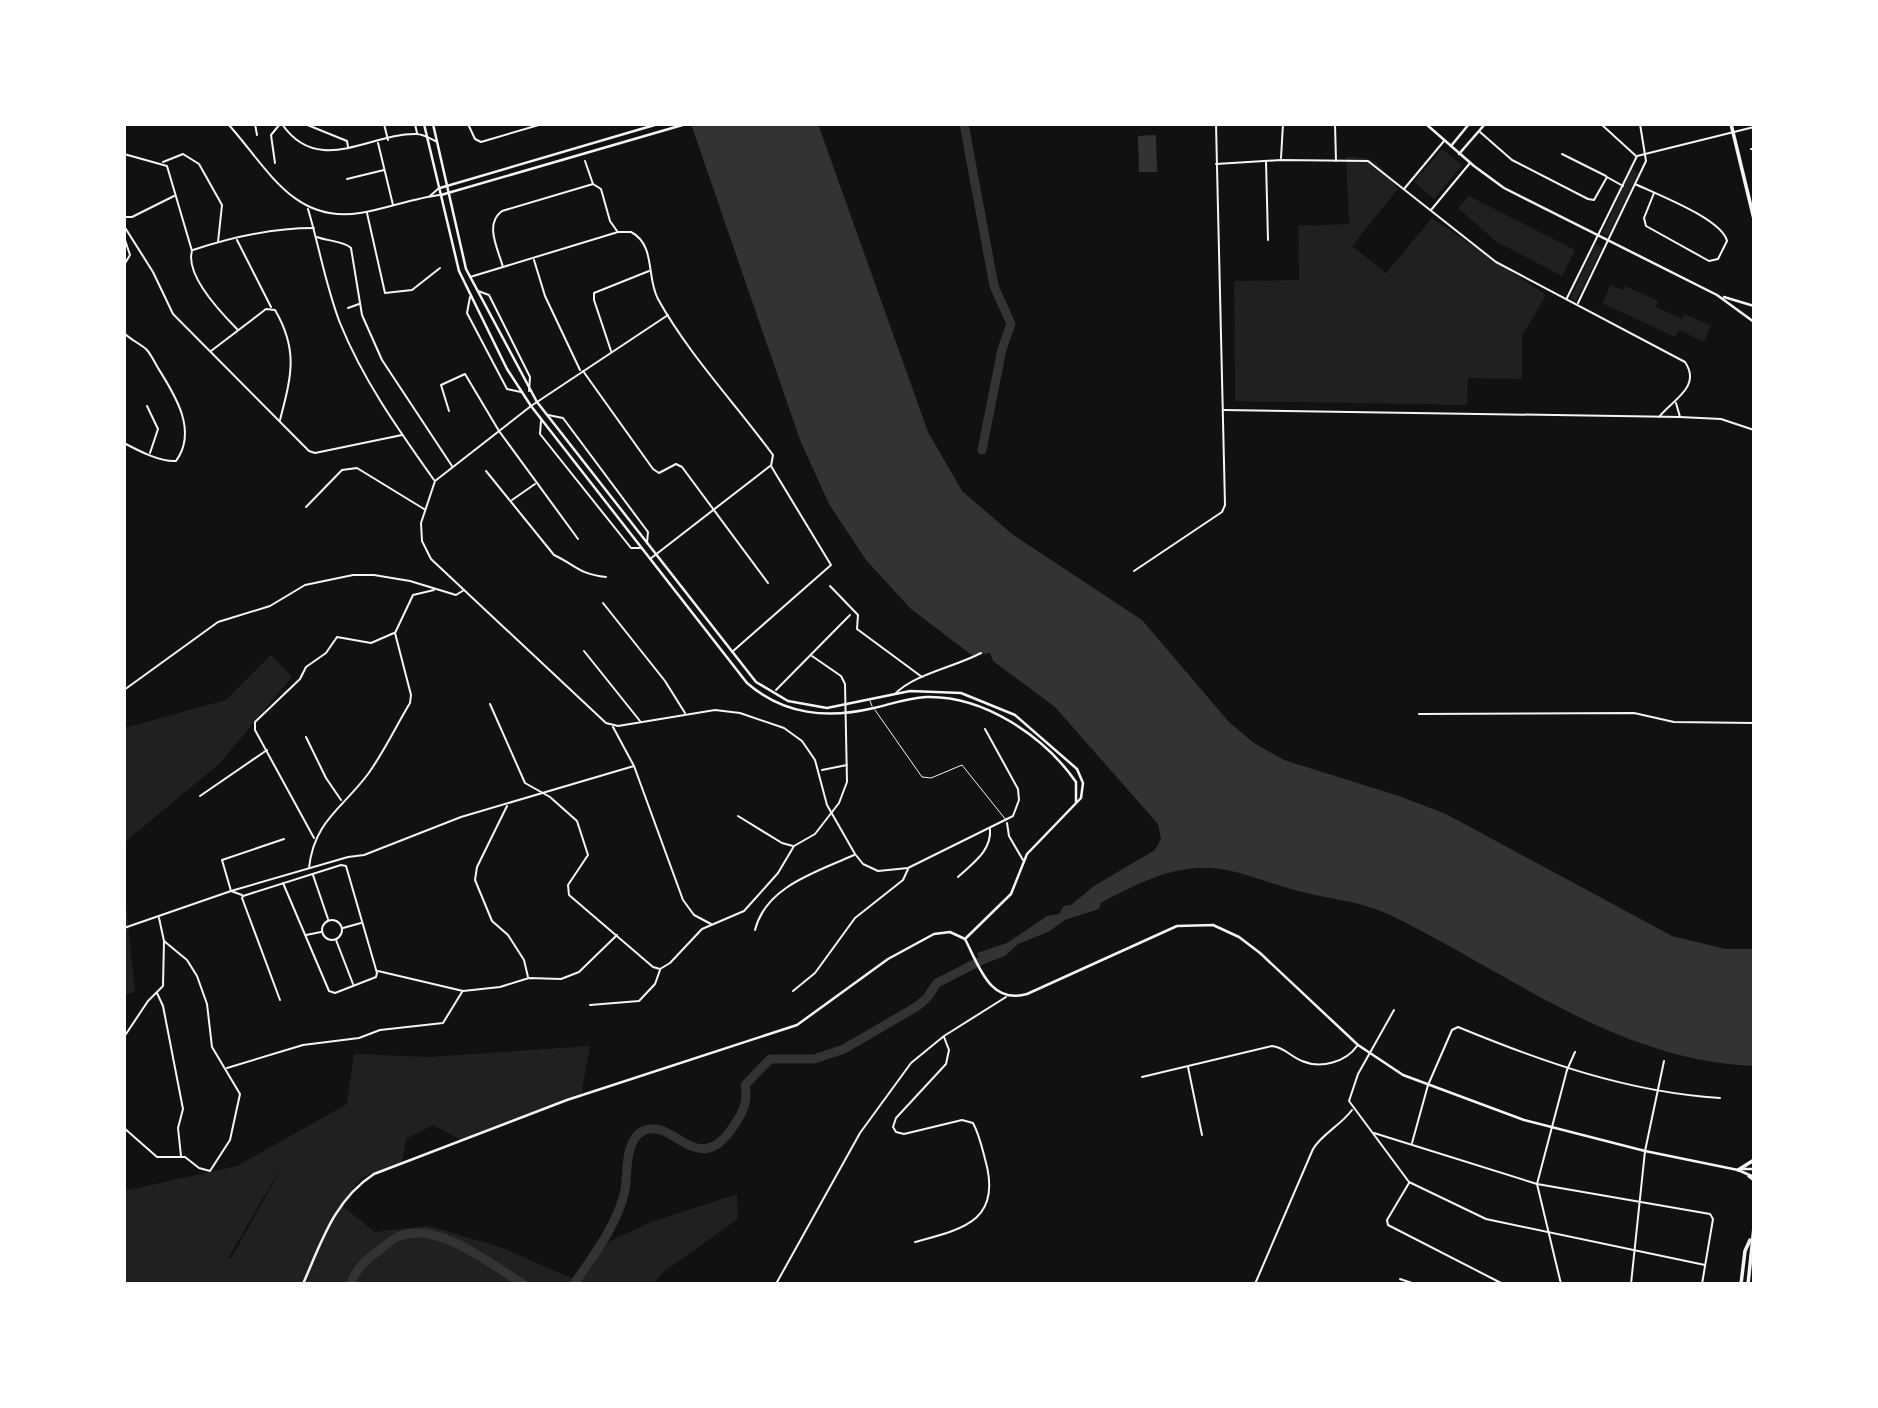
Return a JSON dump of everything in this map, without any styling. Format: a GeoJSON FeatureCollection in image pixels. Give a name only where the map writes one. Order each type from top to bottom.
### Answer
{"type":"FeatureCollection","features":[{"type":"Feature","properties":{"kind":"main road"},"geometry":{"type":"LineString","coordinates":[[424,124],[454,256],[471,296],[521,392],[727,659],[757,691],[793,709],[814,714],[846,714],[908,700],[943,698],[995,713],[1029,736],[1071,775],[1078,790],[1076,805]]}},
{"type":"Feature","properties":{"kind":"main road"},"geometry":{"type":"LineString","coordinates":[[433,124],[469,277],[529,391],[756,682],[772,693],[802,705],[845,706],[894,694],[926,690],[961,693],[1015,715],[1077,769],[1083,791],[1076,805],[1023,860],[1011,894],[965,939]]}},
{"type":"Feature","properties":{"kind":"main road"},"geometry":{"type":"LineString","coordinates":[[439,188],[658,124]]}},
{"type":"Feature","properties":{"kind":"main road"},"geometry":{"type":"LineString","coordinates":[[441,195],[685,124]]}},
{"type":"Feature","properties":{"kind":"main road"},"geometry":{"type":"LineString","coordinates":[[1426,124],[1450,147],[1504,188],[1717,295],[1754,322]]}},
{"type":"Feature","properties":{"kind":"main road"},"geometry":{"type":"LineString","coordinates":[[1450,147],[1469,124]]}},
{"type":"Feature","properties":{"kind":"main road"},"geometry":{"type":"LineString","coordinates":[[1459,154],[1485,124]]}},
{"type":"Feature","properties":{"kind":"main road"},"geometry":{"type":"LineString","coordinates":[[1731,124],[1754,219]]}},
{"type":"Feature","properties":{"kind":"main road"},"geometry":{"type":"LineString","coordinates":[[1717,295],[1754,306]]}},
{"type":"Feature","properties":{"kind":"main road"},"geometry":{"type":"LineString","coordinates":[[303,1284],[338,1209],[348,1195],[374,1174],[567,1100],[797,1025],[862,976],[922,940],[950,932],[965,939],[993,990],[1006,997],[1044,987],[1177,926],[1213,925],[1239,937],[1260,953],[1358,1045],[1387,1068],[1428,1085],[1551,1127],[1645,1151],[1738,1170],[1754,1169]]}},
{"type":"Feature","properties":{"kind":"main road"},"geometry":{"type":"LineString","coordinates":[[1738,1170],[1754,1160]]}},
{"type":"Feature","properties":{"kind":"main road"},"geometry":{"type":"LineString","coordinates":[[1738,1170],[1752,1178]]}},
{"type":"Feature","properties":{"kind":"main road"},"geometry":{"type":"LineString","coordinates":[[1741,1284],[1745,1251],[1754,1227]]}},
{"type":"Feature","properties":{"kind":"main road"},"geometry":{"type":"LineString","coordinates":[[1747,1282],[1751,1238]]}},
{"type":"Feature","properties":{"kind":"street"},"geometry":{"type":"LineString","coordinates":[[228,124],[284,188],[308,209],[343,330],[357,362],[401,435],[435,481]]}},
{"type":"Feature","properties":{"kind":"street"},"geometry":{"type":"LineString","coordinates":[[255,124],[257,135]]}},
{"type":"Feature","properties":{"kind":"street"},"geometry":{"type":"LineString","coordinates":[[275,163],[271,135],[281,124],[301,142],[314,148],[348,148],[417,134],[438,143]]}},
{"type":"Feature","properties":{"kind":"street"},"geometry":{"type":"LineString","coordinates":[[305,124],[347,141],[348,148]]}},
{"type":"Feature","properties":{"kind":"street"},"geometry":{"type":"LineString","coordinates":[[384,124],[388,140]]}},
{"type":"Feature","properties":{"kind":"street"},"geometry":{"type":"LineString","coordinates":[[415,124],[417,134]]}},
{"type":"Feature","properties":{"kind":"street"},"geometry":{"type":"LineString","coordinates":[[468,124],[475,139],[481,142],[542,124]]}},
{"type":"Feature","properties":{"kind":"street"},"geometry":{"type":"LineString","coordinates":[[1134,571],[1224,509],[1216,124]]}},
{"type":"Feature","properties":{"kind":"street"},"geometry":{"type":"LineString","coordinates":[[1281,160],[1283,124]]}},
{"type":"Feature","properties":{"kind":"street"},"geometry":{"type":"LineString","coordinates":[[1335,124],[1336,161]]}},
{"type":"Feature","properties":{"kind":"street"},"geometry":{"type":"LineString","coordinates":[[1601,124],[1637,156]]}},
{"type":"Feature","properties":{"kind":"street"},"geometry":{"type":"LineString","coordinates":[[1578,304],[1647,154],[1640,124]]}},
{"type":"Feature","properties":{"kind":"street"},"geometry":{"type":"LineString","coordinates":[[1637,156],[1754,127]]}},
{"type":"Feature","properties":{"kind":"street"},"geometry":{"type":"LineString","coordinates":[[1479,131],[1512,160],[1588,200],[1594,200],[1606,177]]}},
{"type":"Feature","properties":{"kind":"street"},"geometry":{"type":"LineString","coordinates":[[1404,189],[1444,141]]}},
{"type":"Feature","properties":{"kind":"street"},"geometry":{"type":"LineString","coordinates":[[378,142],[393,205]]}},
{"type":"Feature","properties":{"kind":"street"},"geometry":{"type":"LineString","coordinates":[[124,150],[145,161],[163,163],[169,170],[192,251],[192,264],[208,295],[238,330]]}},
{"type":"Feature","properties":{"kind":"street"},"geometry":{"type":"LineString","coordinates":[[124,155],[130,154]]}},
{"type":"Feature","properties":{"kind":"street"},"geometry":{"type":"LineString","coordinates":[[163,163],[167,158],[183,154],[199,164],[224,211],[218,242]]}},
{"type":"Feature","properties":{"kind":"street"},"geometry":{"type":"LineString","coordinates":[[1562,154],[1623,186]]}},
{"type":"Feature","properties":{"kind":"street"},"geometry":{"type":"LineString","coordinates":[[1567,299],[1637,156]]}},
{"type":"Feature","properties":{"kind":"street"},"geometry":{"type":"LineString","coordinates":[[1216,164],[1281,160],[1368,161],[1496,262],[1685,362],[1689,382],[1676,402],[1659,417]]}},
{"type":"Feature","properties":{"kind":"street"},"geometry":{"type":"LineString","coordinates":[[584,161],[593,184],[601,189],[610,221],[618,232]]}},
{"type":"Feature","properties":{"kind":"street"},"geometry":{"type":"LineString","coordinates":[[1266,162],[1268,240]]}},
{"type":"Feature","properties":{"kind":"street"},"geometry":{"type":"LineString","coordinates":[[1431,211],[1470,163]]}},
{"type":"Feature","properties":{"kind":"street"},"geometry":{"type":"LineString","coordinates":[[347,179],[385,170]]}},
{"type":"Feature","properties":{"kind":"street"},"geometry":{"type":"LineString","coordinates":[[503,268],[492,227],[495,217],[502,211],[593,184]]}},
{"type":"Feature","properties":{"kind":"street"},"geometry":{"type":"LineString","coordinates":[[1635,184],[1654,192],[1700,215],[1724,232],[1727,241],[1718,260],[1709,261],[1646,226],[1644,218],[1654,192]]}},
{"type":"Feature","properties":{"kind":"street"},"geometry":{"type":"LineString","coordinates":[[429,196],[439,188]]}},
{"type":"Feature","properties":{"kind":"street"},"geometry":{"type":"LineString","coordinates":[[124,217],[131,217],[176,195]]}},
{"type":"Feature","properties":{"kind":"street"},"geometry":{"type":"LineString","coordinates":[[308,209],[344,214],[367,212],[441,195]]}},
{"type":"Feature","properties":{"kind":"street"},"geometry":{"type":"LineString","coordinates":[[367,212],[385,293],[412,290],[440,268]]}},
{"type":"Feature","properties":{"kind":"street"},"geometry":{"type":"LineString","coordinates":[[124,226],[153,272],[169,308],[312,453],[401,435]]}},
{"type":"Feature","properties":{"kind":"street"},"geometry":{"type":"LineString","coordinates":[[192,251],[218,242],[286,228],[314,228]]}},
{"type":"Feature","properties":{"kind":"street"},"geometry":{"type":"LineString","coordinates":[[469,277],[618,232],[631,232],[641,239],[647,250],[653,288],[668,316],[773,455],[771,466],[831,565],[732,653]]}},
{"type":"Feature","properties":{"kind":"street"},"geometry":{"type":"LineString","coordinates":[[317,236],[351,248],[360,304],[382,359],[452,467]]}},
{"type":"Feature","properties":{"kind":"street"},"geometry":{"type":"LineString","coordinates":[[124,237],[130,255],[124,265]]}},
{"type":"Feature","properties":{"kind":"street"},"geometry":{"type":"LineString","coordinates":[[237,240],[271,308],[287,332],[292,352],[280,421]]}},
{"type":"Feature","properties":{"kind":"street"},"geometry":{"type":"LineString","coordinates":[[533,259],[545,296],[582,371],[653,469],[662,472],[679,465],[768,583]]}},
{"type":"Feature","properties":{"kind":"street"},"geometry":{"type":"LineString","coordinates":[[611,352],[594,293],[650,271]]}},
{"type":"Feature","properties":{"kind":"street"},"geometry":{"type":"LineString","coordinates":[[477,291],[489,295],[530,377],[529,391]]}},
{"type":"Feature","properties":{"kind":"street"},"geometry":{"type":"LineString","coordinates":[[471,296],[467,313],[507,389],[521,392]]}},
{"type":"Feature","properties":{"kind":"street"},"geometry":{"type":"LineString","coordinates":[[348,308],[360,304]]}},
{"type":"Feature","properties":{"kind":"street"},"geometry":{"type":"LineString","coordinates":[[211,352],[271,308]]}},
{"type":"Feature","properties":{"kind":"street"},"geometry":{"type":"LineString","coordinates":[[668,316],[531,406],[441,475],[435,481],[421,532],[428,554],[612,726],[634,766],[683,900],[694,915],[711,924]]}},
{"type":"Feature","properties":{"kind":"street"},"geometry":{"type":"LineString","coordinates":[[124,332],[133,342],[147,349],[172,389],[186,429],[182,454],[176,461],[163,461],[150,454],[138,453],[124,443]]}},
{"type":"Feature","properties":{"kind":"street"},"geometry":{"type":"LineString","coordinates":[[449,411],[441,385],[465,374],[499,431],[578,539]]}},
{"type":"Feature","properties":{"kind":"street"},"geometry":{"type":"LineString","coordinates":[[1676,402],[1680,417]]}},
{"type":"Feature","properties":{"kind":"street"},"geometry":{"type":"LineString","coordinates":[[147,406],[158,429],[150,454]]}},
{"type":"Feature","properties":{"kind":"street"},"geometry":{"type":"LineString","coordinates":[[1224,410],[1680,417],[1721,419],[1754,430]]}},
{"type":"Feature","properties":{"kind":"street"},"geometry":{"type":"LineString","coordinates":[[548,415],[563,418],[648,532],[647,544]]}},
{"type":"Feature","properties":{"kind":"street"},"geometry":{"type":"LineString","coordinates":[[542,420],[540,434],[631,548],[641,548]]}},
{"type":"Feature","properties":{"kind":"street"},"geometry":{"type":"LineString","coordinates":[[649,559],[771,466]]}},
{"type":"Feature","properties":{"kind":"street"},"geometry":{"type":"LineString","coordinates":[[306,507],[342,470],[357,468],[425,510]]}},
{"type":"Feature","properties":{"kind":"street"},"geometry":{"type":"LineString","coordinates":[[486,471],[554,555],[569,562],[579,572],[606,577]]}},
{"type":"Feature","properties":{"kind":"street"},"geometry":{"type":"LineString","coordinates":[[512,500],[536,484]]}},
{"type":"Feature","properties":{"kind":"street"},"geometry":{"type":"LineString","coordinates":[[124,690],[219,622],[270,606],[305,584],[363,575],[410,581],[456,595],[465,590]]}},
{"type":"Feature","properties":{"kind":"street"},"geometry":{"type":"LineString","coordinates":[[830,586],[858,615],[857,629],[922,677]]}},
{"type":"Feature","properties":{"kind":"street"},"geometry":{"type":"LineString","coordinates":[[309,869],[311,843],[342,801],[353,794],[370,771],[410,703],[411,695],[395,634],[413,595],[436,589]]}},
{"type":"Feature","properties":{"kind":"street"},"geometry":{"type":"LineString","coordinates":[[603,603],[665,681],[685,714]]}},
{"type":"Feature","properties":{"kind":"street"},"geometry":{"type":"LineString","coordinates":[[776,690],[850,615]]}},
{"type":"Feature","properties":{"kind":"street"},"geometry":{"type":"LineString","coordinates":[[315,839],[255,730],[255,722],[300,679],[306,667],[326,653],[337,636],[371,643],[388,634],[395,634]]}},
{"type":"Feature","properties":{"kind":"street"},"geometry":{"type":"LineString","coordinates":[[584,651],[640,722]]}},
{"type":"Feature","properties":{"kind":"street"},"geometry":{"type":"LineString","coordinates":[[894,694],[903,686],[922,677],[950,668],[981,653]]}},
{"type":"Feature","properties":{"kind":"street"},"geometry":{"type":"LineString","coordinates":[[590,1005],[639,1001],[654,984],[660,969],[670,963],[693,937],[711,924],[731,919],[744,911],[778,873],[794,846],[808,840],[839,803],[847,782],[848,765],[845,684],[841,676],[812,656]]}},
{"type":"Feature","properties":{"kind":"street"},"geometry":{"type":"LineString","coordinates":[[490,704],[525,783],[545,794],[577,821],[588,851],[587,860],[568,885],[569,895],[653,967],[660,969]]}},
{"type":"Feature","properties":{"kind":"street"},"geometry":{"type":"LineString","coordinates":[[612,726],[727,710],[774,723],[802,741],[820,771],[827,805],[855,854],[863,864],[878,871],[908,868],[1006,820],[1017,810],[1018,789],[985,729]]}},
{"type":"Feature","properties":{"kind":"street"},"geometry":{"type":"LineString","coordinates":[[1419,714],[1634,713],[1674,722],[1754,723]]}},
{"type":"Feature","properties":{"kind":"street"},"geometry":{"type":"LineString","coordinates":[[306,737],[326,778],[342,801]]}},
{"type":"Feature","properties":{"kind":"street"},"geometry":{"type":"LineString","coordinates":[[200,796],[268,750]]}},
{"type":"Feature","properties":{"kind":"street"},"geometry":{"type":"LineString","coordinates":[[820,771],[848,765]]}},
{"type":"Feature","properties":{"kind":"street"},"geometry":{"type":"LineString","coordinates":[[124,928],[231,891],[364,855],[461,817],[634,766]]}},
{"type":"Feature","properties":{"kind":"street"},"geometry":{"type":"LineString","coordinates":[[508,804],[477,867],[475,880],[492,921],[508,935],[524,960],[528,978]]}},
{"type":"Feature","properties":{"kind":"street"},"geometry":{"type":"LineString","coordinates":[[738,816],[782,843],[794,846]]}},
{"type":"Feature","properties":{"kind":"street"},"geometry":{"type":"LineString","coordinates":[[1006,820],[1009,836],[1023,860]]}},
{"type":"Feature","properties":{"kind":"street"},"geometry":{"type":"LineString","coordinates":[[958,877],[984,853],[989,845],[990,828]]}},
{"type":"Feature","properties":{"kind":"street"},"geometry":{"type":"LineString","coordinates":[[231,891],[222,860],[284,839]]}},
{"type":"Feature","properties":{"kind":"street"},"geometry":{"type":"LineString","coordinates":[[755,930],[764,907],[780,892],[855,854]]}},
{"type":"Feature","properties":{"kind":"street"},"geometry":{"type":"LineString","coordinates":[[231,891],[243,896],[283,883],[341,865],[345,866],[377,971],[376,977],[335,993],[329,991],[283,883]]}},
{"type":"Feature","properties":{"kind":"street"},"geometry":{"type":"LineString","coordinates":[[793,991],[815,972],[855,918],[903,880],[908,868]]}},
{"type":"Feature","properties":{"kind":"street"},"geometry":{"type":"LineString","coordinates":[[313,874],[329,921],[323,932]]}},
{"type":"Feature","properties":{"kind":"street"},"geometry":{"type":"LineString","coordinates":[[243,896],[242,901],[280,1000]]}},
{"type":"Feature","properties":{"kind":"street"},"geometry":{"type":"LineString","coordinates":[[124,1037],[148,1000],[163,986],[164,942],[159,918]]}},
{"type":"Feature","properties":{"kind":"street"},"geometry":{"type":"LineString","coordinates":[[329,921],[337,922],[342,928]]}},
{"type":"Feature","properties":{"kind":"street"},"geometry":{"type":"LineString","coordinates":[[335,939],[342,928],[362,923]]}},
{"type":"Feature","properties":{"kind":"street"},"geometry":{"type":"LineString","coordinates":[[305,935],[323,932]]}},
{"type":"Feature","properties":{"kind":"street"},"geometry":{"type":"LineString","coordinates":[[323,932],[328,938],[335,939]]}},
{"type":"Feature","properties":{"kind":"street"},"geometry":{"type":"LineString","coordinates":[[377,971],[463,991],[500,987],[528,978],[570,977],[588,965],[617,935]]}},
{"type":"Feature","properties":{"kind":"street"},"geometry":{"type":"LineString","coordinates":[[335,939],[354,986]]}},
{"type":"Feature","properties":{"kind":"street"},"geometry":{"type":"LineString","coordinates":[[124,1128],[157,1157],[191,1158],[199,1168],[210,1171],[230,1140],[240,1094],[227,1068],[212,1047],[206,1004],[197,976],[187,960],[164,942]]}},
{"type":"Feature","properties":{"kind":"street"},"geometry":{"type":"LineString","coordinates":[[227,1068],[303,1045],[359,1038],[380,1030],[443,1023],[463,991]]}},
{"type":"Feature","properties":{"kind":"street"},"geometry":{"type":"LineString","coordinates":[[157,993],[163,1006],[183,1110],[178,1128],[181,1157]]}},
{"type":"Feature","properties":{"kind":"street"},"geometry":{"type":"LineString","coordinates":[[776,1284],[860,1133],[911,1063],[944,1036],[1006,997]]}},
{"type":"Feature","properties":{"kind":"street"},"geometry":{"type":"LineString","coordinates":[[1394,1010],[1350,1091],[1349,1101],[1409,1182],[1486,1219],[1705,1265]]}},
{"type":"Feature","properties":{"kind":"street"},"geometry":{"type":"LineString","coordinates":[[1411,1144],[1428,1085],[1452,1030],[1458,1027],[1567,1070],[1658,1091],[1720,1098]]}},
{"type":"Feature","properties":{"kind":"street"},"geometry":{"type":"LineString","coordinates":[[915,1242],[968,1225],[984,1209],[990,1190],[989,1174],[973,1123],[962,1120],[904,1134],[893,1127],[896,1118],[946,1064],[949,1050],[944,1036]]}},
{"type":"Feature","properties":{"kind":"street"},"geometry":{"type":"LineString","coordinates":[[1142,1077],[1272,1046],[1301,1061],[1323,1064],[1345,1058],[1358,1045]]}},
{"type":"Feature","properties":{"kind":"street"},"geometry":{"type":"LineString","coordinates":[[1561,1284],[1537,1184],[1567,1070],[1575,1052]]}},
{"type":"Feature","properties":{"kind":"street"},"geometry":{"type":"LineString","coordinates":[[1631,1284],[1645,1151],[1664,1061]]}},
{"type":"Feature","properties":{"kind":"street"},"geometry":{"type":"LineString","coordinates":[[1188,1066],[1202,1135]]}},
{"type":"Feature","properties":{"kind":"street"},"geometry":{"type":"LineString","coordinates":[[1255,1284],[1318,1140],[1333,1131],[1353,1109]]}},
{"type":"Feature","properties":{"kind":"street"},"geometry":{"type":"LineString","coordinates":[[1373,1133],[1537,1184],[1712,1215],[1702,1284]]}},
{"type":"Feature","properties":{"kind":"street"},"geometry":{"type":"LineString","coordinates":[[1409,1182],[1387,1220],[1390,1227],[1503,1284]]}},
{"type":"Feature","properties":{"kind":"street"},"geometry":{"type":"LineString","coordinates":[[1400,1279],[1415,1284]]}},
{"type":"Feature","properties":{"kind":"street"},"geometry":{"type":"LineString","coordinates":[[1747,1282],[1754,1283]]}},
{"type":"Feature","properties":{"kind":"lane"},"geometry":{"type":"LineString","coordinates":[[870,701],[922,777],[931,778],[962,765],[1006,820]]}},
{"type":"Feature","properties":{"kind":"shaded area"},"geometry":{"type":"Polygon","coordinates":[[[691,124],[818,124],[928,432],[962,491],[1012,534],[1142,620],[1229,722],[1254,743],[1284,760],[1399,796],[1446,814],[1672,936],[1726,949],[1754,949],[1754,1066],[1704,1060],[1656,1048],[1610,1031],[1521,987],[1379,910],[1298,891],[1227,870],[1193,868],[1161,875],[1101,903],[1099,909],[1065,920],[1048,932],[1018,944],[1005,956],[983,964],[977,953],[1007,943],[1047,916],[1059,914],[1064,906],[1071,905],[1094,886],[1155,850],[1161,839],[1158,824],[1055,707],[993,661],[990,653],[973,656],[911,609],[866,560],[829,504],[800,440],[691,124]]]}},
{"type":"Feature","properties":{"kind":"shaded area"},"geometry":{"type":"Polygon","coordinates":[[[1156,135],[1157,172],[1139,172],[1138,136],[1156,135]]]}},
{"type":"Feature","properties":{"kind":"shaded area"},"geometry":{"type":"Polygon","coordinates":[[[1442,149],[1462,165],[1434,199],[1414,182],[1442,149]]]}},
{"type":"Feature","properties":{"kind":"shaded area"},"geometry":{"type":"Polygon","coordinates":[[[1346,157],[1372,160],[1382,168],[1398,189],[1352,246],[1386,273],[1432,218],[1546,295],[1522,336],[1522,379],[1468,378],[1467,405],[1235,401],[1234,281],[1299,280],[1298,226],[1349,224],[1346,157]]]}},
{"type":"Feature","properties":{"kind":"shaded area"},"geometry":{"type":"Polygon","coordinates":[[[1632,169],[1639,172],[1608,236],[1602,233],[1632,169]]]}},
{"type":"Feature","properties":{"kind":"shaded area"},"geometry":{"type":"Polygon","coordinates":[[[1469,196],[1575,250],[1562,276],[1497,242],[1458,208],[1469,196]]]}},
{"type":"Feature","properties":{"kind":"shaded area"},"geometry":{"type":"Polygon","coordinates":[[[1596,244],[1602,248],[1576,301],[1570,298],[1596,244]]]}},
{"type":"Feature","properties":{"kind":"shaded area"},"geometry":{"type":"Polygon","coordinates":[[[1611,285],[1623,290],[1625,286],[1658,301],[1656,307],[1682,319],[1685,314],[1711,326],[1704,342],[1679,330],[1675,337],[1602,303],[1611,285]]]}},
{"type":"Feature","properties":{"kind":"shaded area"},"geometry":{"type":"Polygon","coordinates":[[[271,655],[292,677],[219,764],[125,842],[126,904],[135,992],[124,995],[124,728],[226,700],[271,655]]]}},
{"type":"Feature","properties":{"kind":"shaded area"},"geometry":{"type":"Polygon","coordinates":[[[590,1046],[581,1096],[461,1140],[433,1125],[406,1139],[402,1162],[361,1178],[341,1205],[375,1232],[429,1226],[500,1247],[576,1280],[604,1244],[651,1222],[737,1194],[738,1219],[662,1273],[653,1284],[124,1284],[124,1191],[237,1166],[347,1104],[354,1054],[429,1057],[590,1046]],[[279,1173],[228,1258],[232,1257],[279,1173]]]}},
{"type":"Feature","properties":{"kind":"waterway"},"geometry":{"type":"LineString","coordinates":[[964,124],[994,286],[1011,324],[1002,349],[982,450]]}},
{"type":"Feature","properties":{"kind":"waterway"},"geometry":{"type":"LineString","coordinates":[[574,1284],[617,1215],[625,1190],[630,1150],[637,1136],[643,1131],[654,1129],[698,1148],[709,1148],[722,1141],[735,1124],[744,1105],[745,1085],[770,1059],[814,1059],[844,1049],[916,1007],[927,998],[937,983],[992,955]]}},
{"type":"Feature","properties":{"kind":"waterway"},"geometry":{"type":"LineString","coordinates":[[351,1284],[358,1270],[374,1254],[397,1237],[415,1233],[431,1234],[464,1247],[523,1284]]}}]}
